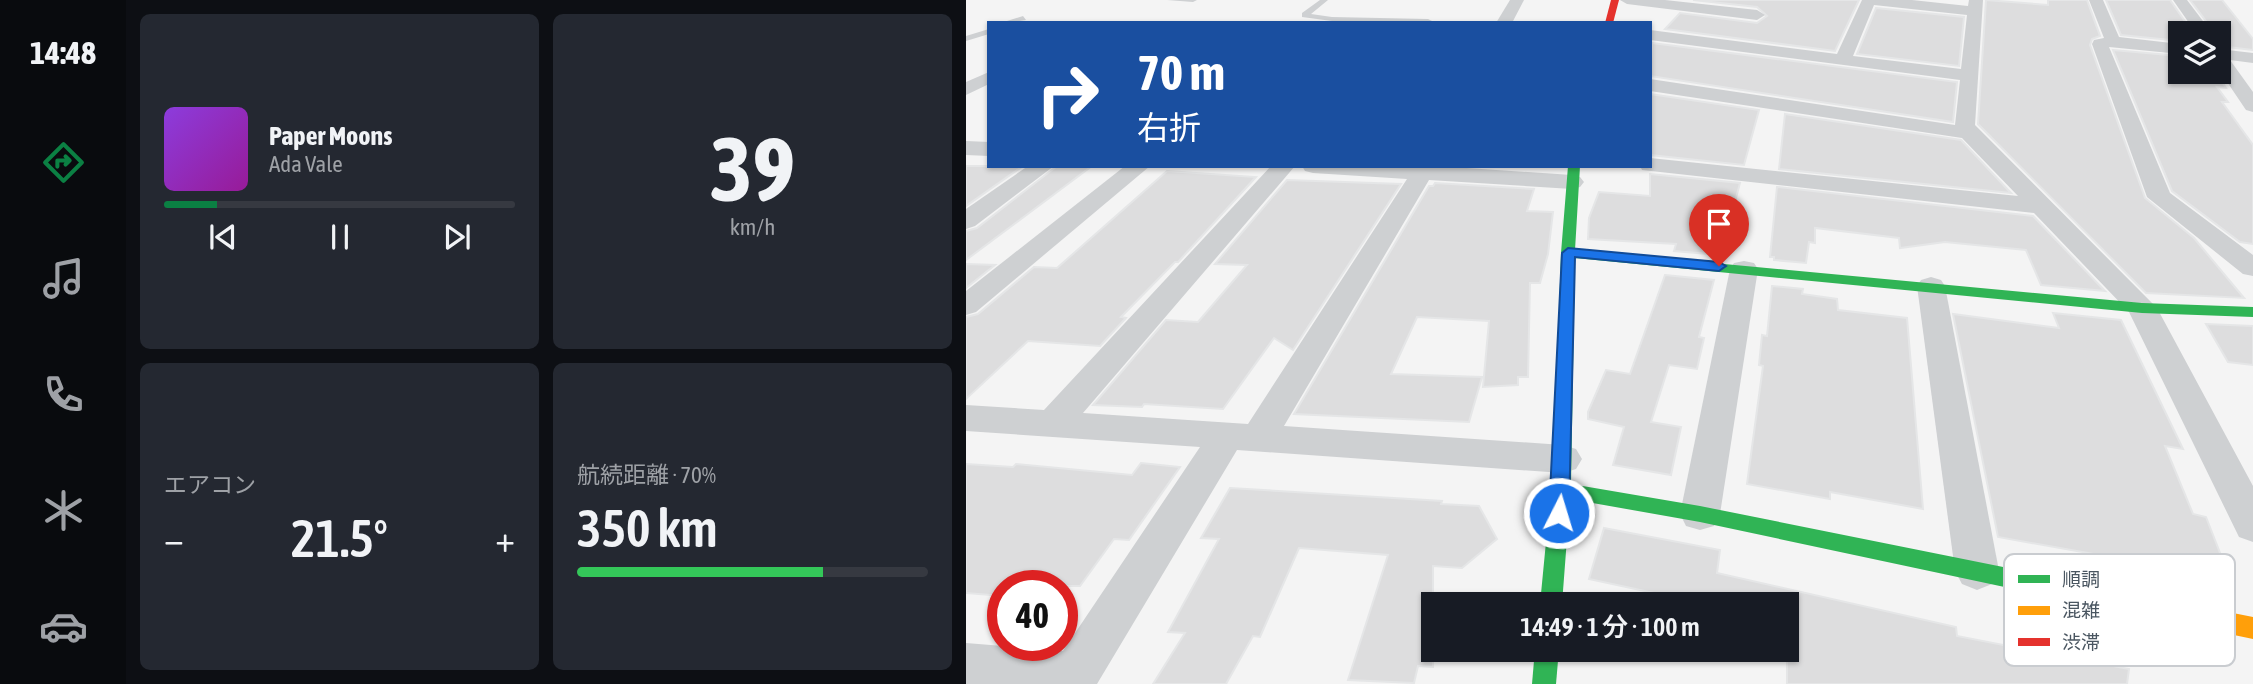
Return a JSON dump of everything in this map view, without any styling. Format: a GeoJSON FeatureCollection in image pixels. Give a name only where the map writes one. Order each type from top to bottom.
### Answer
{"type":"FeatureCollection","features":[{"type":"Feature","properties":{"kind":"street"},"geometry":{"type":"LineString","coordinates":[[1505,21],[1517,0]]}},
{"type":"Feature","properties":{"kind":"street"},"geometry":{"type":"LineString","coordinates":[[1610,21],[1615,0]]}},
{"type":"Feature","properties":{"kind":"street"},"geometry":{"type":"LineString","coordinates":[[1627,0],[1744,30],[1843,60],[1971,76]]}},
{"type":"Feature","properties":{"kind":"street"},"geometry":{"type":"LineString","coordinates":[[1652,35],[1744,30],[1769,0]]}},
{"type":"Feature","properties":{"kind":"street"},"geometry":{"type":"LineString","coordinates":[[1843,60],[1869,0],[1976,6],[1965,125],[1969,133],[2142,307],[2253,525]]}},
{"type":"Feature","properties":{"kind":"street"},"geometry":{"type":"LineString","coordinates":[[2096,0],[2113,41]]}},
{"type":"Feature","properties":{"kind":"street"},"geometry":{"type":"LineString","coordinates":[[2180,0],[2195,21]]}},
{"type":"Feature","properties":{"kind":"street"},"geometry":{"type":"LineString","coordinates":[[2168,48],[2113,41],[2100,44],[2160,197],[2253,268]]}},
{"type":"Feature","properties":{"kind":"street"},"geometry":{"type":"LineString","coordinates":[[2231,57],[2253,58]]}},
{"type":"Feature","properties":{"kind":"street"},"geometry":{"type":"LineString","coordinates":[[2231,74],[2253,106]]}},
{"type":"Feature","properties":{"kind":"street"},"geometry":{"type":"LineString","coordinates":[[966,89],[987,78]]}},
{"type":"Feature","properties":{"kind":"street"},"geometry":{"type":"LineString","coordinates":[[1652,85],[1969,133]]}},
{"type":"Feature","properties":{"kind":"street"},"geometry":{"type":"LineString","coordinates":[[966,148],[987,149]]}},
{"type":"Feature","properties":{"kind":"street"},"geometry":{"type":"LineString","coordinates":[[1652,165],[2042,206]]}},
{"type":"Feature","properties":{"kind":"street"},"geometry":{"type":"LineString","coordinates":[[966,221],[1040,168]]}},
{"type":"Feature","properties":{"kind":"street"},"geometry":{"type":"LineString","coordinates":[[966,306],[1137,168]]}},
{"type":"Feature","properties":{"kind":"street"},"geometry":{"type":"LineString","coordinates":[[1053,424],[1282,168]]}},
{"type":"Feature","properties":{"kind":"street"},"geometry":{"type":"LineString","coordinates":[[1387,168],[1573,174],[1568,253],[1562,475],[1552,592]]}},
{"type":"Feature","properties":{"kind":"street"},"geometry":{"type":"LineString","coordinates":[[966,666],[1072,680],[1242,439],[1424,169]]}},
{"type":"Feature","properties":{"kind":"street"},"geometry":{"type":"LineString","coordinates":[[1568,253],[2142,307],[2253,312]]}},
{"type":"Feature","properties":{"kind":"street"},"geometry":{"type":"LineString","coordinates":[[1700,514],[1744,269]]}},
{"type":"Feature","properties":{"kind":"street"},"geometry":{"type":"LineString","coordinates":[[1931,286],[1977,571]]}},
{"type":"Feature","properties":{"kind":"street"},"geometry":{"type":"LineString","coordinates":[[966,418],[1242,439],[1562,475],[1700,514],[2004,577]]}},
{"type":"Feature","properties":{"kind":"street"},"geometry":{"type":"LineString","coordinates":[[2235,624],[2253,628]]}},
{"type":"Feature","properties":{"kind":"street"},"geometry":{"type":"LineString","coordinates":[[1544,684],[1546,662]]}},
{"type":"Feature","properties":{"kind":"lane"},"geometry":{"type":"LineString","coordinates":[[1171,0],[1193,0]]}},
{"type":"Feature","properties":{"kind":"lane"},"geometry":{"type":"LineString","coordinates":[[1324,0],[1305,15],[1332,19],[1429,21]]}},
{"type":"Feature","properties":{"kind":"lane"},"geometry":{"type":"LineString","coordinates":[[1015,21],[1023,18]]}},
{"type":"Feature","properties":{"kind":"lane"},"geometry":{"type":"LineString","coordinates":[[966,39],[987,32]]}},
{"type":"Feature","properties":{"kind":"building"},"geometry":{"type":"Polygon","coordinates":[[[1693,0],[1859,0],[1835,51],[1665,29],[1680,13],[1757,23],[1767,16],[1757,7],[1693,0]]]}},
{"type":"Feature","properties":{"kind":"building"},"geometry":{"type":"Polygon","coordinates":[[[1986,0],[2048,5],[2048,0],[2087,0],[2100,36],[2092,39],[2090,45],[2145,198],[2194,238],[2244,298],[2146,293],[1978,124],[1986,0]]]}},
{"type":"Feature","properties":{"kind":"building"},"geometry":{"type":"Polygon","coordinates":[[[2106,0],[2170,0],[2185,21],[2168,21],[2168,40],[2121,35],[2106,0]]]}},
{"type":"Feature","properties":{"kind":"building"},"geometry":{"type":"Polygon","coordinates":[[[2190,0],[2222,0],[2253,39],[2253,50],[2231,47],[2231,21],[2206,21],[2190,0]]]}},
{"type":"Feature","properties":{"kind":"building"},"geometry":{"type":"Polygon","coordinates":[[[1876,8],[1964,17],[1959,66],[1857,54],[1876,8]]]}},
{"type":"Feature","properties":{"kind":"building"},"geometry":{"type":"Polygon","coordinates":[[[1652,43],[1957,82],[1953,122],[1652,76],[1652,43]]]}},
{"type":"Feature","properties":{"kind":"building"},"geometry":{"type":"Polygon","coordinates":[[[2113,50],[2168,55],[2168,84],[2224,84],[2226,88],[2217,87],[2228,102],[2222,102],[2253,145],[2253,244],[2240,242],[2172,191],[2113,50]]]}},
{"type":"Feature","properties":{"kind":"building"},"geometry":{"type":"Polygon","coordinates":[[[1652,94],[1759,110],[1744,165],[1652,155],[1652,94]]]}},
{"type":"Feature","properties":{"kind":"building"},"geometry":{"type":"Polygon","coordinates":[[[1785,114],[1961,140],[2011,193],[1779,169],[1785,114]]]}},
{"type":"Feature","properties":{"kind":"building"},"geometry":{"type":"Polygon","coordinates":[[[966,166],[1020,168],[966,206],[966,166]]]}},
{"type":"Feature","properties":{"kind":"building"},"geometry":{"type":"Polygon","coordinates":[[[1054,168],[1089,168],[966,260],[966,231],[977,228],[1054,168]]]}},
{"type":"Feature","properties":{"kind":"building"},"geometry":{"type":"Polygon","coordinates":[[[1167,171],[1256,177],[1178,262],[1121,317],[1126,318],[1100,346],[1028,341],[966,399],[966,317],[978,314],[1034,267],[1057,268],[1167,171]]]}},
{"type":"Feature","properties":{"kind":"building"},"geometry":{"type":"Polygon","coordinates":[[[1650,174],[1740,183],[1721,255],[1674,251],[1676,244],[1588,239],[1589,218],[1599,192],[1650,196],[1650,174]]]}},
{"type":"Feature","properties":{"kind":"building"},"geometry":{"type":"Polygon","coordinates":[[[1287,180],[1401,184],[1293,350],[1274,338],[1223,409],[1144,404],[1142,407],[1093,405],[1166,320],[1198,322],[1247,265],[1215,264],[1287,180]]]}},
{"type":"Feature","properties":{"kind":"building"},"geometry":{"type":"Polygon","coordinates":[[[1435,183],[1534,189],[1527,211],[1553,212],[1548,254],[1540,283],[1530,283],[1528,377],[1518,377],[1518,385],[1483,387],[1489,321],[1417,317],[1391,374],[1482,377],[1469,422],[1294,414],[1429,186],[1435,183]]]}},
{"type":"Feature","properties":{"kind":"building"},"geometry":{"type":"Polygon","coordinates":[[[1777,187],[2033,216],[2105,291],[2041,285],[2026,250],[1945,242],[1900,248],[1899,238],[1815,228],[1815,243],[1809,242],[1806,263],[1774,260],[1774,257],[1770,257],[1777,187]]]}},
{"type":"Feature","properties":{"kind":"building"},"geometry":{"type":"Polygon","coordinates":[[[966,264],[995,265],[966,288],[966,264]]]}},
{"type":"Feature","properties":{"kind":"building"},"geometry":{"type":"Polygon","coordinates":[[[1665,275],[1714,280],[1699,337],[1704,338],[1697,369],[1669,365],[1651,422],[1681,427],[1671,475],[1613,465],[1624,427],[1588,419],[1588,412],[1606,370],[1630,374],[1665,275]]]}},
{"type":"Feature","properties":{"kind":"building"},"geometry":{"type":"Polygon","coordinates":[[[1772,286],[1803,289],[1802,294],[1837,299],[1838,310],[1907,318],[1923,509],[1830,492],[1830,499],[1747,484],[1763,366],[1759,365],[1762,335],[1767,336],[1772,286]]]}},
{"type":"Feature","properties":{"kind":"building"},"geometry":{"type":"Polygon","coordinates":[[[2053,313],[2121,320],[2183,449],[2165,446],[2193,514],[2206,517],[2220,554],[2093,554],[1998,537],[1953,314],[2059,328],[2053,313]]]}},
{"type":"Feature","properties":{"kind":"building"},"geometry":{"type":"Polygon","coordinates":[[[2206,324],[2253,326],[2253,365],[2228,362],[2206,324]]]}},
{"type":"Feature","properties":{"kind":"building"},"geometry":{"type":"Polygon","coordinates":[[[1141,463],[1180,467],[1129,540],[1114,539],[1080,586],[1078,570],[987,570],[987,595],[966,593],[966,464],[1013,467],[1016,464],[1132,475],[1141,463]]]}},
{"type":"Feature","properties":{"kind":"building"},"geometry":{"type":"Polygon","coordinates":[[[1230,488],[1442,501],[1441,504],[1479,506],[1497,539],[1462,568],[1433,566],[1433,592],[1421,592],[1421,662],[1433,662],[1433,667],[1418,666],[1414,683],[1348,680],[1388,555],[1299,548],[1260,637],[1253,636],[1226,684],[1153,684],[1185,633],[1168,632],[1219,539],[1201,538],[1230,488]]]}},
{"type":"Feature","properties":{"kind":"building"},"geometry":{"type":"Polygon","coordinates":[[[1604,528],[1720,550],[1717,573],[1956,627],[1957,636],[2004,645],[2004,666],[2113,666],[2129,669],[2127,684],[1787,684],[1787,662],[1799,662],[1799,592],[1649,592],[1589,579],[1604,528]]]}},
{"type":"Feature","properties":{"kind":"traffic: fast"},"geometry":{"type":"LineString","coordinates":[[1552,592],[1563,459],[1568,253],[1574,168]]}},
{"type":"Feature","properties":{"kind":"traffic: fast"},"geometry":{"type":"LineString","coordinates":[[1568,253],[2142,308],[2253,312]]}},
{"type":"Feature","properties":{"kind":"traffic: fast"},"geometry":{"type":"LineString","coordinates":[[1561,490],[1700,514],[2004,577]]}},
{"type":"Feature","properties":{"kind":"traffic: fast"},"geometry":{"type":"LineString","coordinates":[[1544,684],[1546,662]]}},
{"type":"Feature","properties":{"kind":"traffic: slow"},"geometry":{"type":"LineString","coordinates":[[2235,624],[2253,628]]}},
{"type":"Feature","properties":{"kind":"traffic: jam"},"geometry":{"type":"LineString","coordinates":[[1610,21],[1615,0]]}},
{"type":"Feature","properties":{"kind":"route"},"geometry":{"type":"LineString","coordinates":[[1559,513],[1567,346],[1568,253],[1719,266]]}}]}
